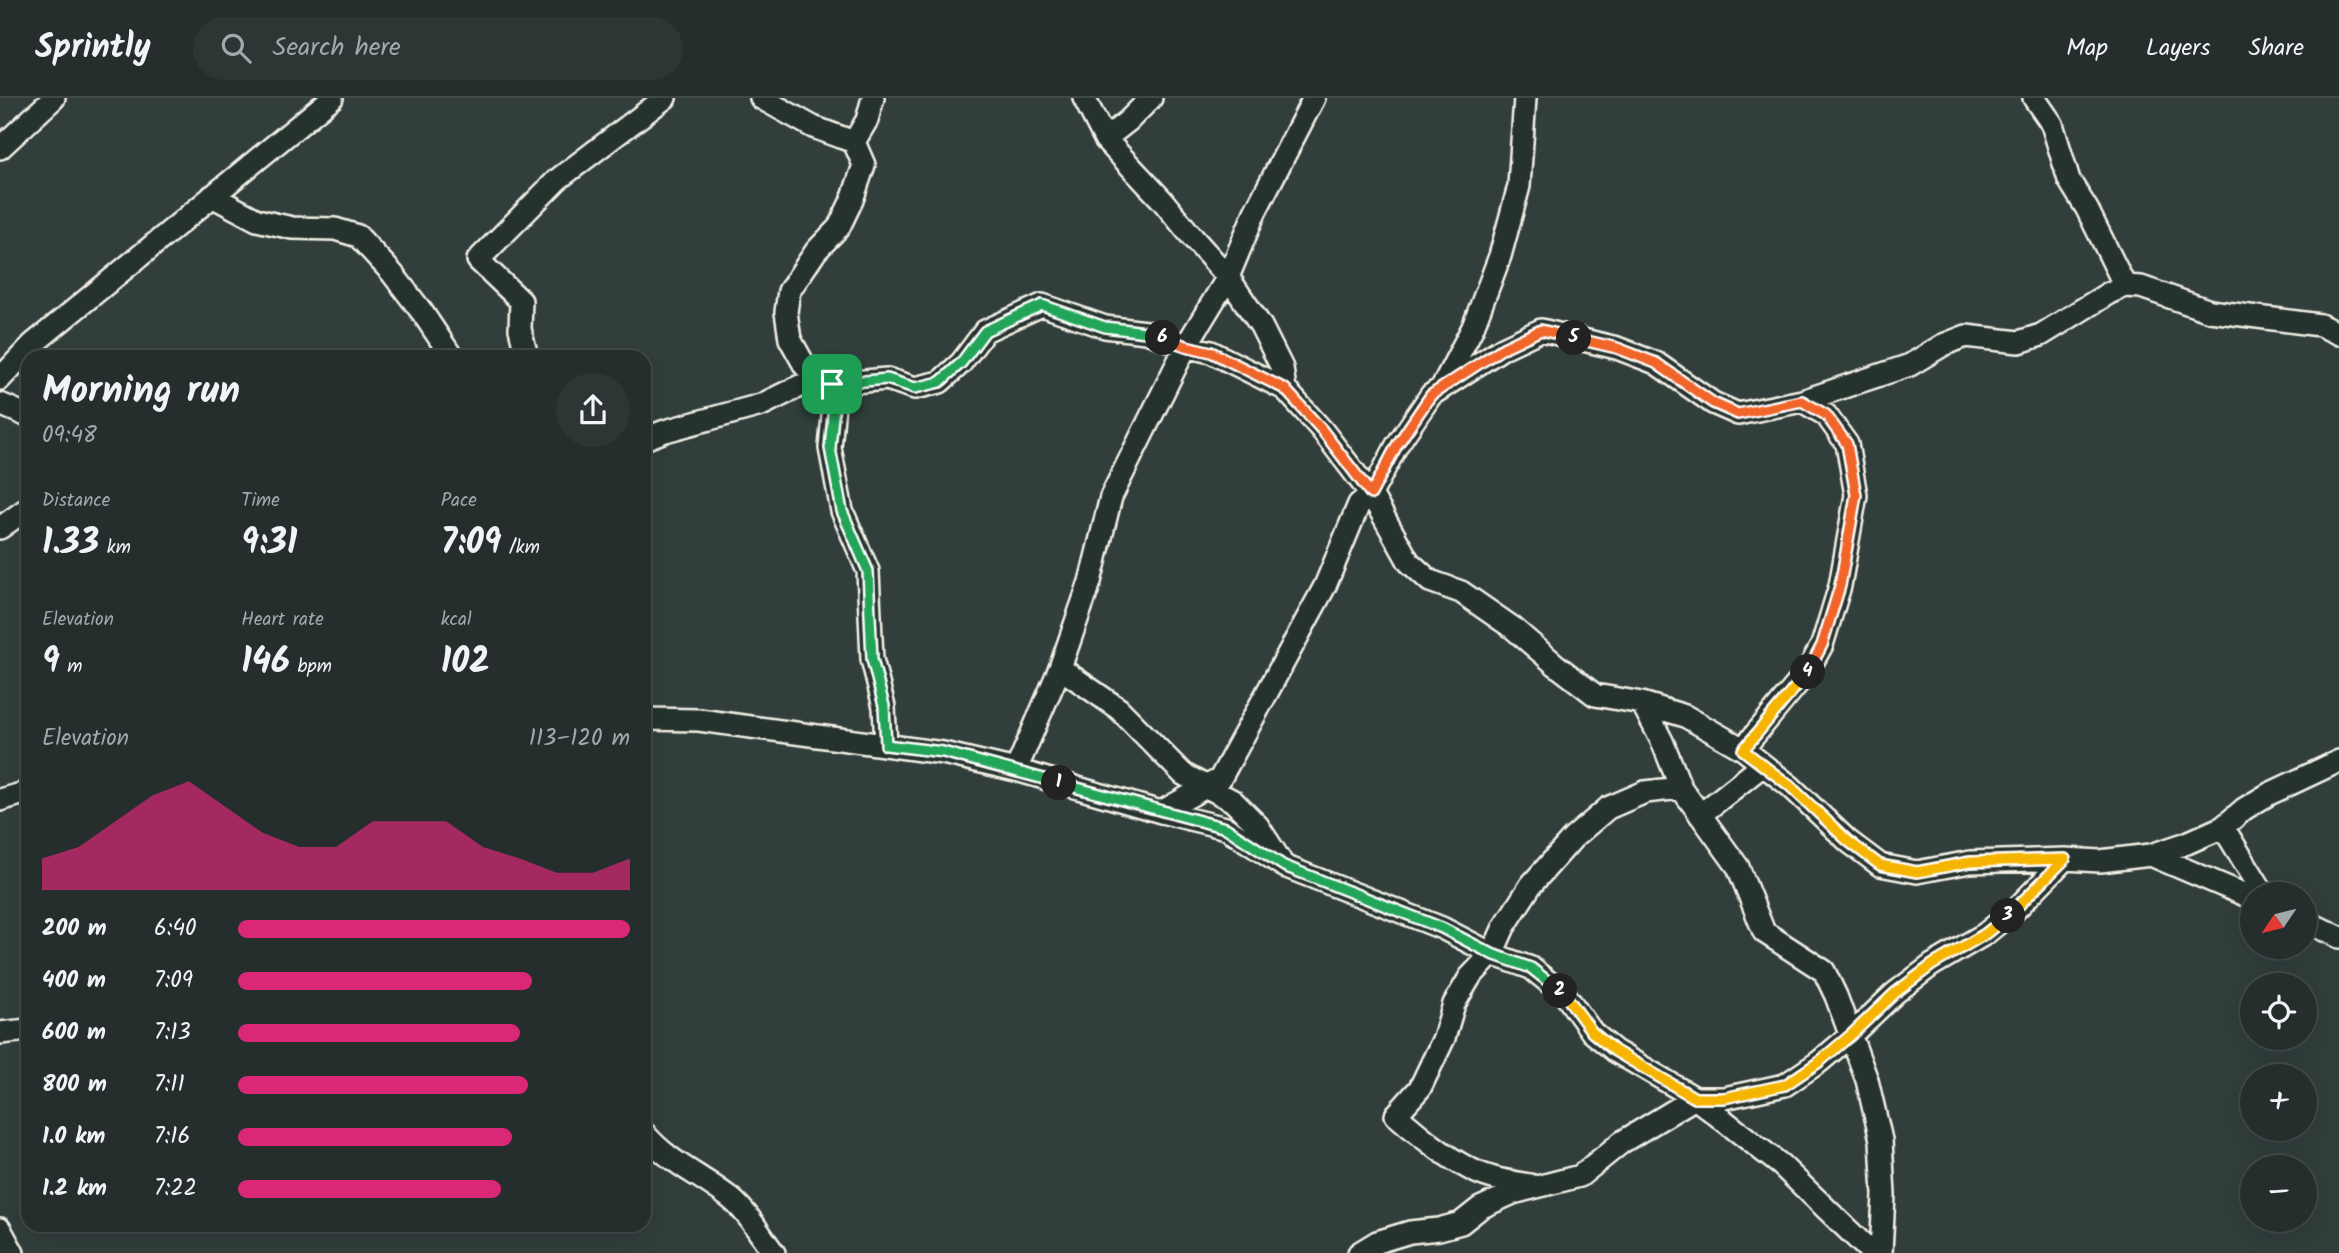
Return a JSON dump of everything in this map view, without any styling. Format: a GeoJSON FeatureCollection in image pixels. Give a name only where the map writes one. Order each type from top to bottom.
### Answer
{"type":"FeatureCollection","features":[{"type":"Feature","properties":{"kind":"street"},"geometry":{"type":"LineString","coordinates":[[0,148],[54,98]]}},
{"type":"Feature","properties":{"kind":"street"},"geometry":{"type":"LineString","coordinates":[[28,350],[332,98]]}},
{"type":"Feature","properties":{"kind":"street"},"geometry":{"type":"LineString","coordinates":[[525,350],[520,329],[521,301],[478,260],[557,180],[665,98]]}},
{"type":"Feature","properties":{"kind":"street"},"geometry":{"type":"LineString","coordinates":[[761,98],[813,127],[854,142],[864,165],[839,227],[816,251],[789,291],[786,312],[790,339],[805,366],[832,384]]}},
{"type":"Feature","properties":{"kind":"street"},"geometry":{"type":"LineString","coordinates":[[854,142],[867,120],[873,98]]}},
{"type":"Feature","properties":{"kind":"street"},"geometry":{"type":"LineString","coordinates":[[1084,98],[1105,139],[1228,277],[1261,326],[1282,368],[1285,389]]}},
{"type":"Feature","properties":{"kind":"street"},"geometry":{"type":"LineString","coordinates":[[1105,139],[1151,98]]}},
{"type":"Feature","properties":{"kind":"street"},"geometry":{"type":"LineString","coordinates":[[1016,770],[1060,668],[1090,582],[1111,497],[1186,346],[1228,277],[1255,212],[1314,98]]}},
{"type":"Feature","properties":{"kind":"street"},"geometry":{"type":"LineString","coordinates":[[1441,388],[1473,327],[1500,256],[1519,186],[1525,98]]}},
{"type":"Feature","properties":{"kind":"street"},"geometry":{"type":"LineString","coordinates":[[2034,98],[2052,124],[2069,180],[2087,209],[2125,286]]}},
{"type":"Feature","properties":{"kind":"street"},"geometry":{"type":"LineString","coordinates":[[212,196],[257,220],[292,228],[335,229],[358,236],[392,273],[447,350]]}},
{"type":"Feature","properties":{"kind":"street"},"geometry":{"type":"LineString","coordinates":[[1161,812],[1220,779],[1325,586],[1359,504],[1371,494],[1397,445],[1431,395],[1503,348],[1541,330],[1617,348],[1656,363],[1713,403],[1738,414],[1802,401],[1910,365],[1943,345],[1966,336],[2019,342],[2041,335],[2125,286],[2141,287],[2210,311],[2320,325],[2339,334]]}},
{"type":"Feature","properties":{"kind":"street"},"geometry":{"type":"LineString","coordinates":[[651,437],[761,405],[800,386],[887,379],[915,388],[940,382],[961,363],[985,331],[1042,305],[1105,327],[1146,332],[1211,352],[1285,389],[1322,430],[1371,494],[1409,562],[1430,581],[1461,592],[1513,628],[1595,695],[1642,703],[1685,716],[1743,750],[1790,786],[1848,841],[1880,865],[1917,872],[1970,862],[2065,859],[2100,861],[2151,855],[2222,827],[2269,794],[2339,761]]}},
{"type":"Feature","properties":{"kind":"street"},"geometry":{"type":"LineString","coordinates":[[0,379],[21,357]]}},
{"type":"Feature","properties":{"kind":"street"},"geometry":{"type":"LineString","coordinates":[[832,384],[834,405],[830,448],[842,511],[868,571],[872,659],[884,706],[886,745]]}},
{"type":"Feature","properties":{"kind":"street"},"geometry":{"type":"LineString","coordinates":[[1743,750],[1807,672],[1822,645],[1840,586],[1856,495],[1847,444],[1826,415],[1802,401]]}},
{"type":"Feature","properties":{"kind":"street"},"geometry":{"type":"LineString","coordinates":[[0,404],[21,413]]}},
{"type":"Feature","properties":{"kind":"street"},"geometry":{"type":"LineString","coordinates":[[0,528],[21,513]]}},
{"type":"Feature","properties":{"kind":"street"},"geometry":{"type":"LineString","coordinates":[[1060,668],[1119,709],[1183,774],[1233,800],[1258,826],[1284,866]]}},
{"type":"Feature","properties":{"kind":"street"},"geometry":{"type":"LineString","coordinates":[[1642,703],[1662,741],[1681,788],[1738,867],[1764,932],[1824,971],[1867,1080],[1881,1140],[1884,1195],[1881,1253]]}},
{"type":"Feature","properties":{"kind":"street"},"geometry":{"type":"LineString","coordinates":[[651,719],[699,720],[943,752],[1226,828],[1284,866],[1442,928],[1492,954],[1531,968],[1566,996],[1592,1032],[1615,1051],[1695,1098],[1781,1165],[1872,1253]]}},
{"type":"Feature","properties":{"kind":"street"},"geometry":{"type":"LineString","coordinates":[[1700,815],[1763,765]]}},
{"type":"Feature","properties":{"kind":"street"},"geometry":{"type":"LineString","coordinates":[[1535,1186],[1504,1182],[1471,1170],[1420,1136],[1396,1115],[1420,1088],[1444,1038],[1454,1004],[1470,976],[1492,954],[1504,927],[1531,886],[1573,838],[1608,808],[1645,792],[1681,788]]}},
{"type":"Feature","properties":{"kind":"street"},"geometry":{"type":"LineString","coordinates":[[0,800],[21,794]]}},
{"type":"Feature","properties":{"kind":"street"},"geometry":{"type":"LineString","coordinates":[[2222,827],[2256,882]]}},
{"type":"Feature","properties":{"kind":"street"},"geometry":{"type":"LineString","coordinates":[[2151,855],[2240,893]]}},
{"type":"Feature","properties":{"kind":"street"},"geometry":{"type":"LineString","coordinates":[[1359,1253],[1377,1242],[1410,1232],[1461,1223],[1480,1208],[1513,1193],[1580,1176],[1622,1142],[1695,1098],[1724,1098],[1785,1085],[1819,1062],[1895,993],[1932,965],[1985,934],[2016,909],[2065,859]]}},
{"type":"Feature","properties":{"kind":"street"},"geometry":{"type":"LineString","coordinates":[[2317,927],[2339,937]]}},
{"type":"Feature","properties":{"kind":"street"},"geometry":{"type":"LineString","coordinates":[[0,1033],[21,1031]]}},
{"type":"Feature","properties":{"kind":"street"},"geometry":{"type":"LineString","coordinates":[[651,1141],[659,1150],[734,1202],[774,1253]]}},
{"type":"Feature","properties":{"kind":"street"},"geometry":{"type":"LineString","coordinates":[[0,1229],[13,1253]]}},
{"type":"Feature","properties":{"kind":"route"},"geometry":{"type":"LineString","coordinates":[[1042,305],[1105,327],[1146,332],[1211,352],[1285,389],[1322,430],[1371,494],[1397,445],[1431,395],[1503,348],[1541,330],[1617,348],[1656,363],[1713,403],[1738,414],[1802,401],[1826,415],[1847,444],[1856,495],[1840,586],[1822,645],[1807,672],[1743,750],[1790,786],[1848,841],[1880,865],[1917,872],[1970,862],[2065,859],[2016,909],[1985,934],[1932,965],[1895,993],[1819,1062],[1785,1085],[1724,1098],[1695,1098],[1615,1051],[1592,1032],[1566,996],[1531,968],[1492,954],[1442,928],[1284,866],[1226,828],[943,752],[886,745],[884,706],[872,659],[868,571],[842,511],[830,448],[834,405],[832,384],[887,379],[915,388],[940,382],[961,363],[985,331],[1042,305]]}}]}
